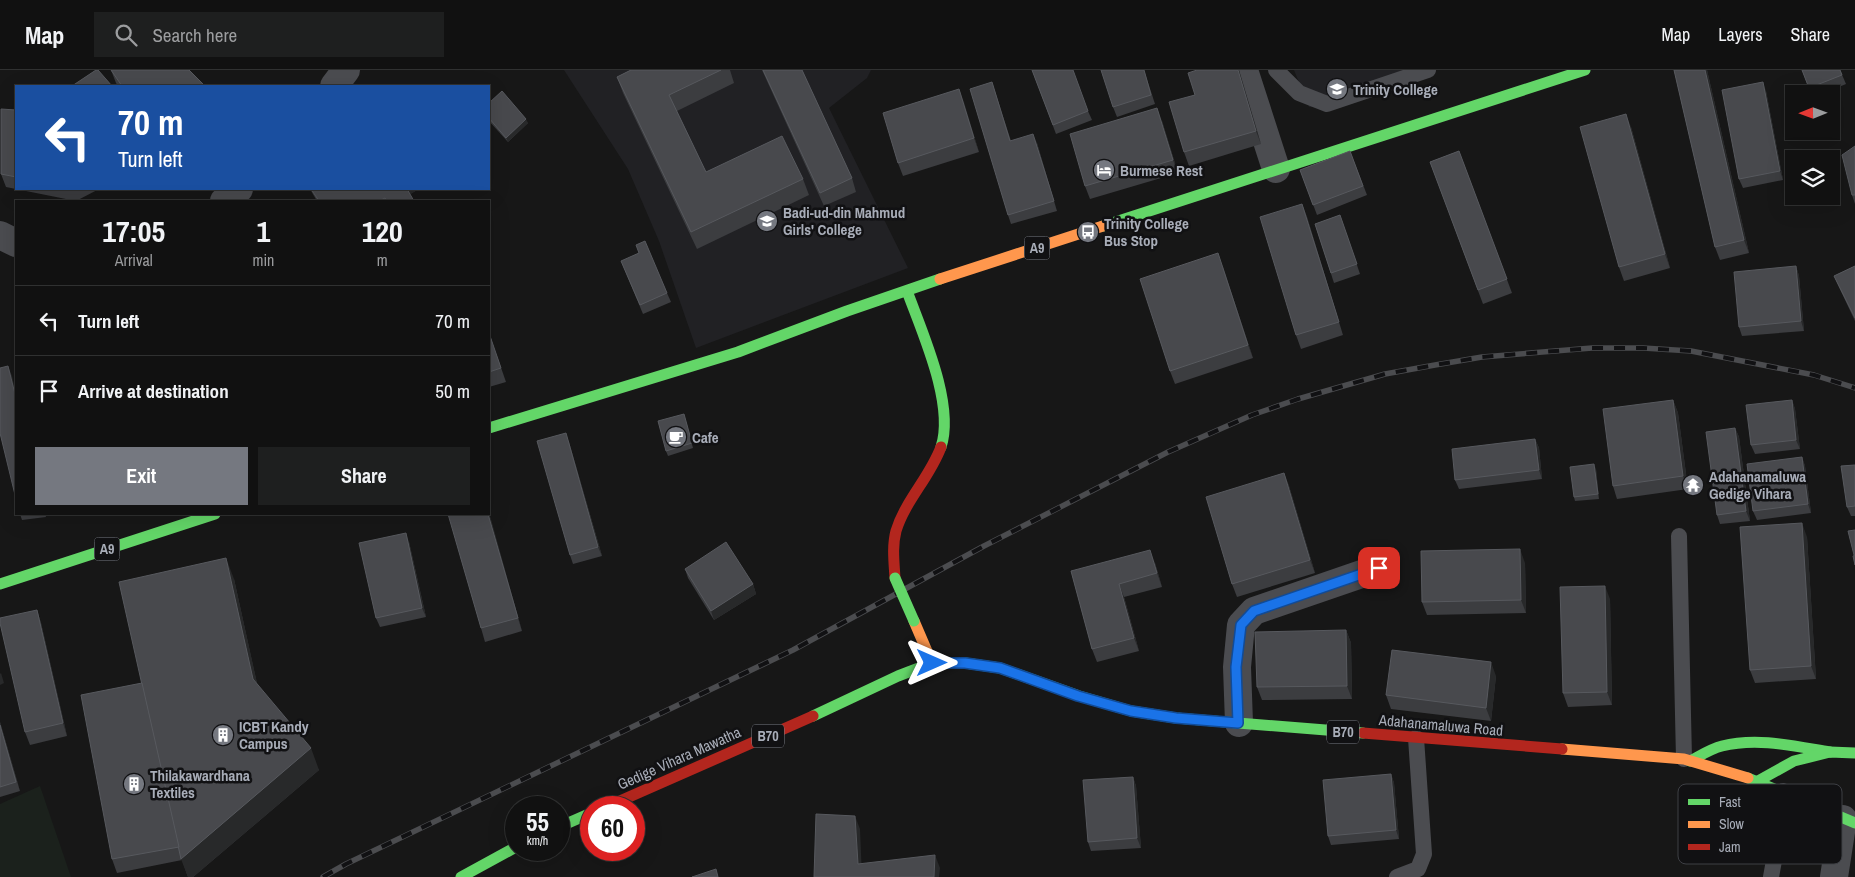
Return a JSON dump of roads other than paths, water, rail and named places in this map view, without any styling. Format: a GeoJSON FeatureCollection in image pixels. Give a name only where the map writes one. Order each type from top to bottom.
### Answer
{"type":"FeatureCollection","features":[{"type":"Feature","properties":{"kind":"main road","name":"A9"},"geometry":{"type":"LineString","coordinates":[[490,428],[738,352],[907,291],[1276,169],[1585,70]]}},
{"type":"Feature","properties":{"kind":"main road"},"geometry":{"type":"LineString","coordinates":[[907,291],[934,370],[944,421],[944,435],[938,454],[901,518],[895,536],[894,565],[895,578],[932,663]]}},
{"type":"Feature","properties":{"kind":"main road","name":"A9"},"geometry":{"type":"LineString","coordinates":[[0,584],[212,515]]}},
{"type":"Feature","properties":{"kind":"main road","name":"Adahanamaluwa Road"},"geometry":{"type":"LineString","coordinates":[[932,663],[965,663],[1000,668],[1078,696],[1131,711],[1176,718],[1687,760],[1765,784]]}},
{"type":"Feature","properties":{"kind":"main road","name":"Gedige Vihara Mawatha"},"geometry":{"type":"LineString","coordinates":[[631,796],[841,704],[898,676],[932,663]]}},
{"type":"Feature","properties":{"kind":"main road"},"geometry":{"type":"LineString","coordinates":[[1687,760],[1719,747],[1754,740],[1830,752],[1855,753]]}},
{"type":"Feature","properties":{"kind":"main road"},"geometry":{"type":"LineString","coordinates":[[1758,781],[1794,761],[1830,752]]}},
{"type":"Feature","properties":{"kind":"main road"},"geometry":{"type":"LineString","coordinates":[[461,877],[505,853]]}},
{"type":"Feature","properties":{"kind":"street"},"geometry":{"type":"LineString","coordinates":[[335,85],[346,70]]}},
{"type":"Feature","properties":{"kind":"street"},"geometry":{"type":"LineString","coordinates":[[1244,70],[1276,169]]}},
{"type":"Feature","properties":{"kind":"street"},"geometry":{"type":"LineString","coordinates":[[225,200],[238,190]]}},
{"type":"Feature","properties":{"kind":"street"},"geometry":{"type":"LineString","coordinates":[[0,235],[15,242]]}},
{"type":"Feature","properties":{"kind":"street"},"geometry":{"type":"LineString","coordinates":[[1238,723],[1236,667],[1241,625],[1254,611],[1379,568]]}},
{"type":"Feature","properties":{"kind":"street"},"geometry":{"type":"LineString","coordinates":[[1842,847],[1849,821]]}},
{"type":"Feature","properties":{"kind":"street"},"geometry":{"type":"LineString","coordinates":[[1834,877],[1837,864]]}},
{"type":"Feature","properties":{"kind":"lane"},"geometry":{"type":"LineString","coordinates":[[1276,70],[1300,93],[1327,104],[1428,70]]}},
{"type":"Feature","properties":{"kind":"lane"},"geometry":{"type":"LineString","coordinates":[[1680,536],[1687,760]]}},
{"type":"Feature","properties":{"kind":"lane"},"geometry":{"type":"LineString","coordinates":[[1397,877],[1418,870],[1424,854],[1416,738]]}},
{"type":"Feature","properties":{"kind":"lane"},"geometry":{"type":"LineString","coordinates":[[1771,877],[1774,864]]}},
{"type":"Feature","properties":{"kind":"railway"},"geometry":{"type":"LineString","coordinates":[[323,877],[346,864],[793,650],[984,546],[1168,452],[1252,415],[1298,399],[1385,374],[1435,365],[1482,357],[1592,348],[1643,348],[1691,351],[1814,375],[1855,388]]}},
{"type":"Feature","properties":{"kind":"place","name":"Trinity College"},"geometry":{"type":"Point","coordinates":[1337,89]}},
{"type":"Feature","properties":{"kind":"place","name":"Burmese Rest"},"geometry":{"type":"Point","coordinates":[1104,170]}},
{"type":"Feature","properties":{"kind":"place","name":"Badi-ud-din Mahmud Girls' College"},"geometry":{"type":"Point","coordinates":[767,221]}},
{"type":"Feature","properties":{"kind":"place","name":"Trinity College Bus Stop"},"geometry":{"type":"Point","coordinates":[1088,232]}},
{"type":"Feature","properties":{"kind":"place","name":"Cafe"},"geometry":{"type":"Point","coordinates":[676,437]}},
{"type":"Feature","properties":{"kind":"place","name":"Adahanamaluwa Gedige Vihara"},"geometry":{"type":"Point","coordinates":[1693,485]}},
{"type":"Feature","properties":{"kind":"place","name":"ICBT Kandy Campus"},"geometry":{"type":"Point","coordinates":[223,735]}},
{"type":"Feature","properties":{"kind":"place","name":"Thilakawardhana Textiles"},"geometry":{"type":"Point","coordinates":[134,784]}}]}
